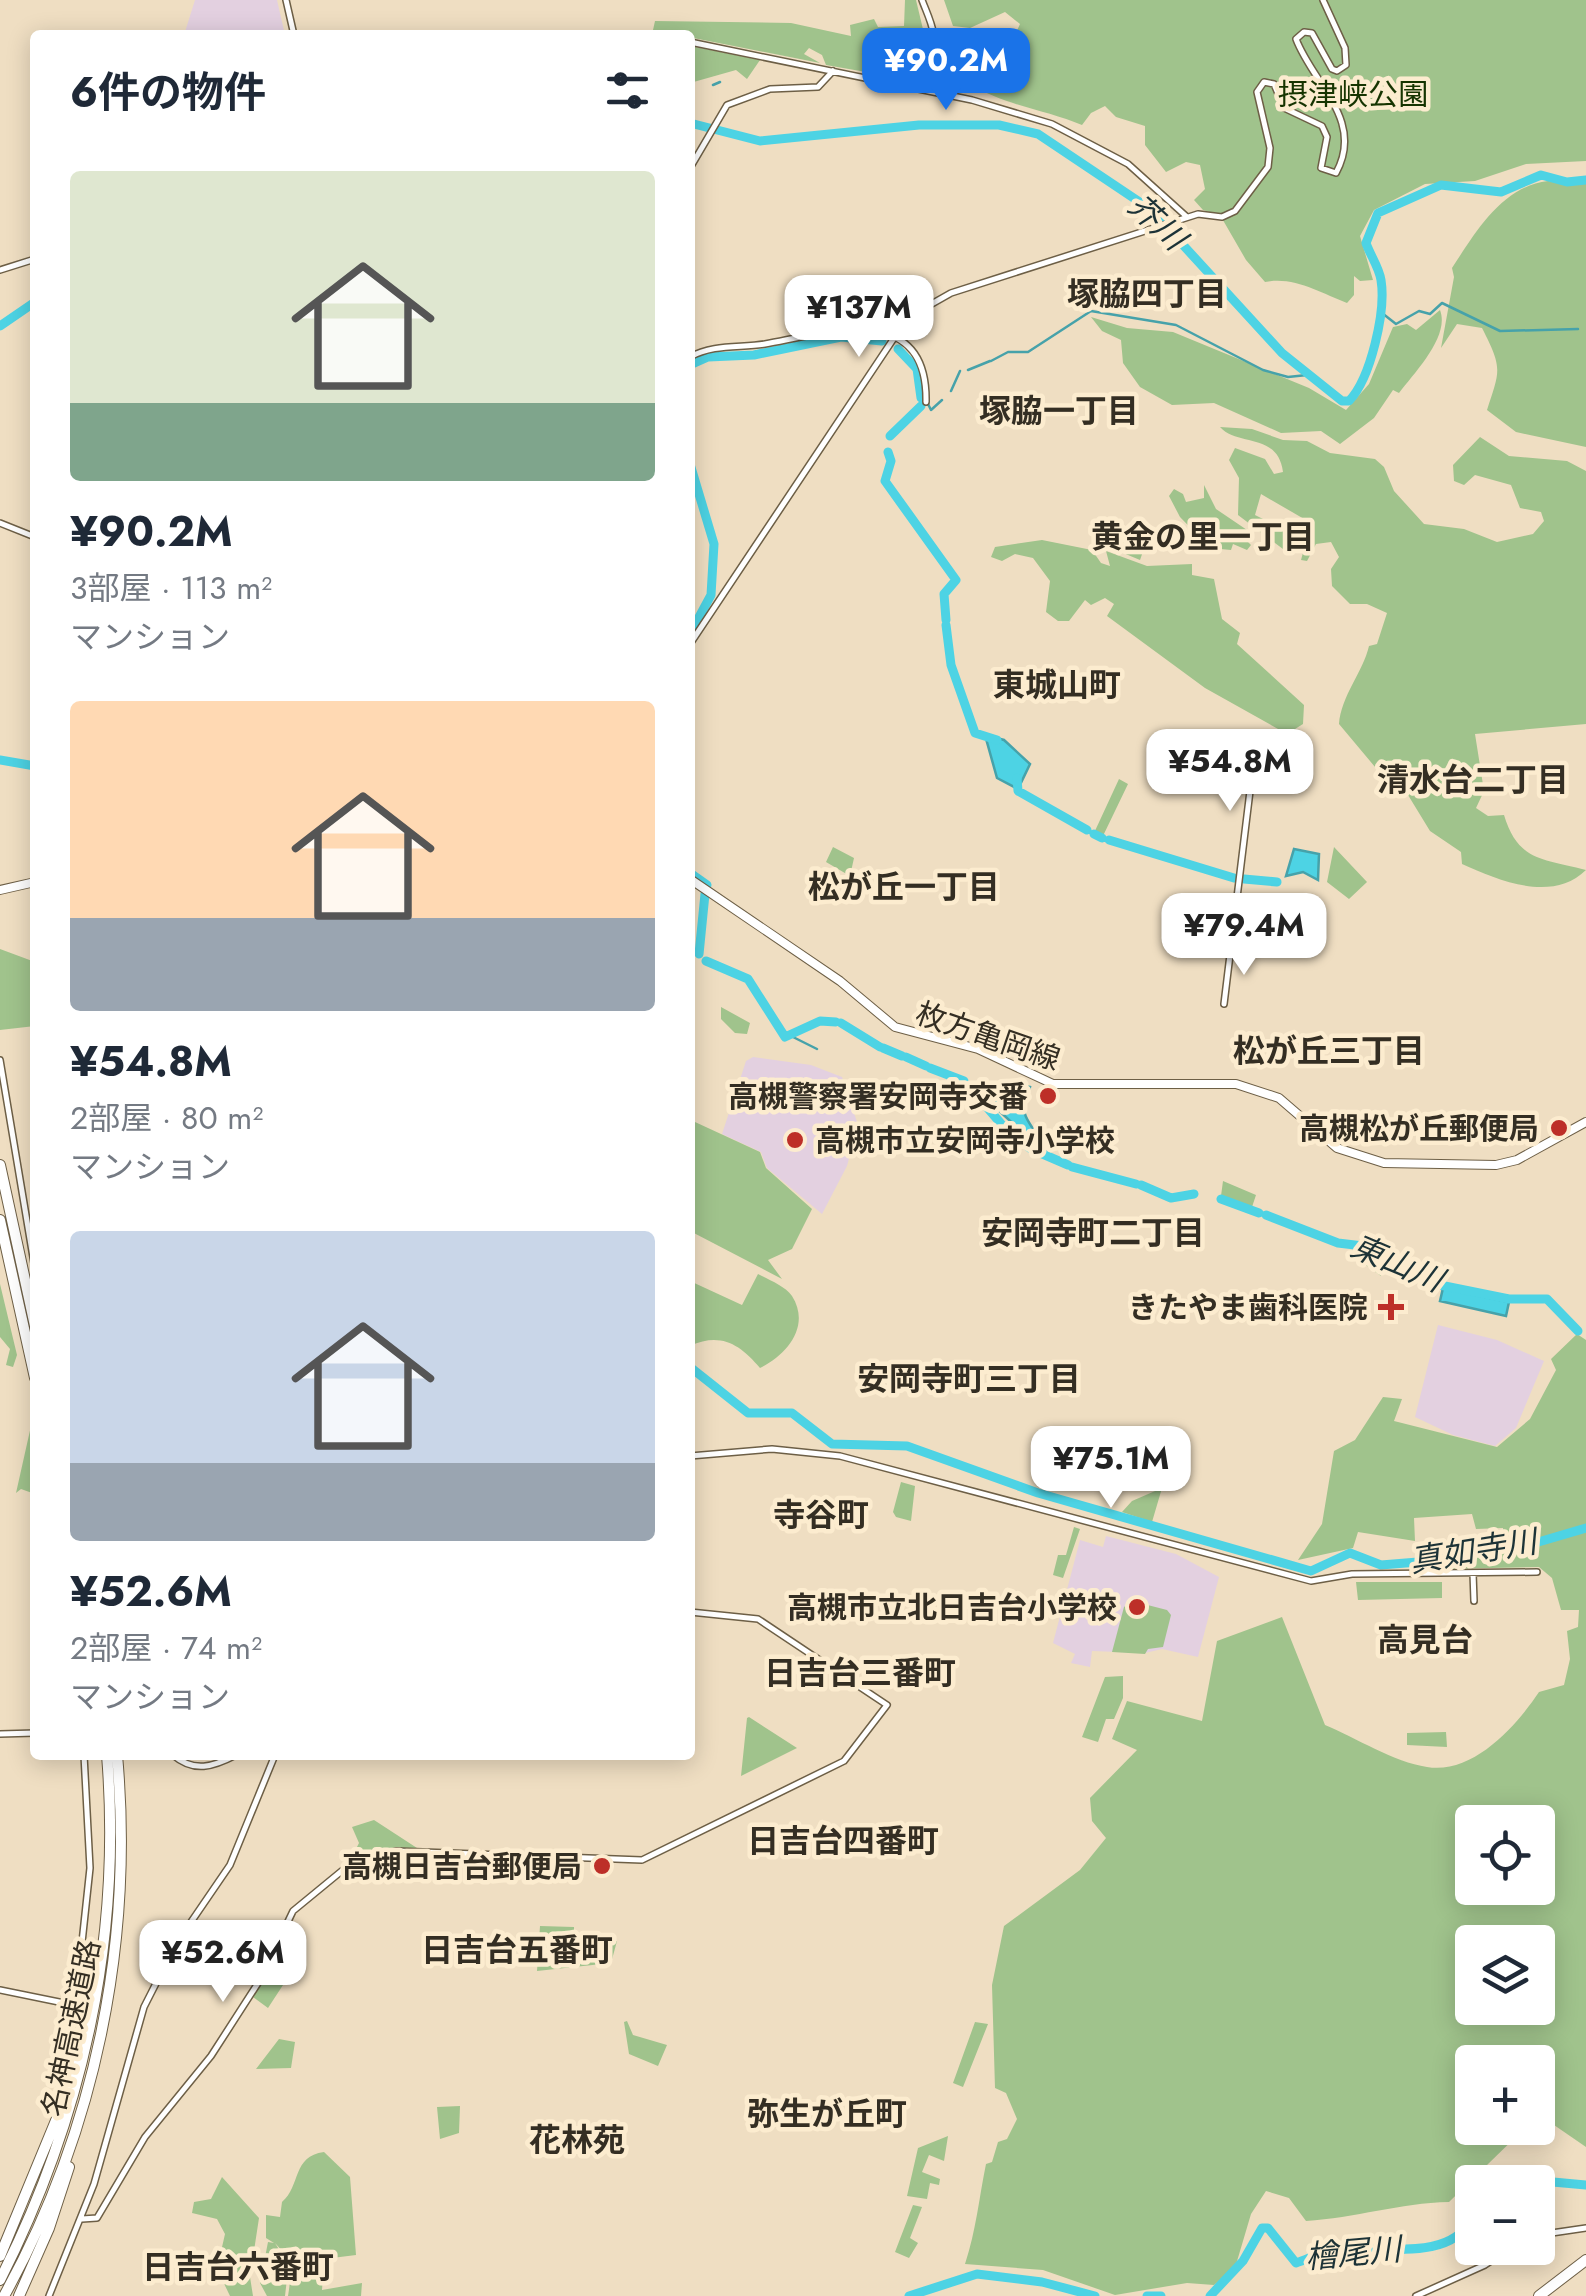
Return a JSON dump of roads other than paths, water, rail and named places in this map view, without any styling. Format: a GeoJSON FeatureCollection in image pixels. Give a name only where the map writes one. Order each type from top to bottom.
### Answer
{"type":"FeatureCollection","features":[{"type":"Feature","properties":{"kind":"highway"},"geometry":{"type":"LineString","coordinates":[[0,1165],[30,1303]]}},
{"type":"Feature","properties":{"kind":"highway"},"geometry":{"type":"LineString","coordinates":[[0,1220],[30,1355]]}},
{"type":"Feature","properties":{"kind":"highway","name":"名神高速道路"},"geometry":{"type":"LineString","coordinates":[[0,2280],[60,2144],[90,2035],[108,1912],[107,1760]]}},
{"type":"Feature","properties":{"kind":"highway","name":"名神高速道路"},"geometry":{"type":"LineString","coordinates":[[4,2296],[57,2183],[101,2038],[119,1916],[117,1760]]}},
{"type":"Feature","properties":{"kind":"highway"},"geometry":{"type":"LineString","coordinates":[[0,2256],[27,2199],[62,2106],[96,1965],[105,1897],[109,1781]]}},
{"type":"Feature","properties":{"kind":"highway"},"geometry":{"type":"LineString","coordinates":[[18,2296],[57,2207],[105,2039],[123,1916],[125,1828],[120,1788]]}},
{"type":"Feature","properties":{"kind":"highway"},"geometry":{"type":"LineString","coordinates":[[1539,2296],[1586,2260]]}},
{"type":"Feature","properties":{"kind":"main road","name":"枚方亀岡線"},"geometry":{"type":"LineString","coordinates":[[695,881],[840,982],[895,1027],[967,1045],[1053,1084],[1236,1084],[1279,1098],[1337,1148],[1384,1162],[1496,1166],[1517,1160],[1586,1122]]}},
{"type":"Feature","properties":{"kind":"main road"},"geometry":{"type":"LineString","coordinates":[[0,890],[30,883]]}},
{"type":"Feature","properties":{"kind":"street"},"geometry":{"type":"LineString","coordinates":[[286,0],[293,30]]}},
{"type":"Feature","properties":{"kind":"street"},"geometry":{"type":"LineString","coordinates":[[886,82],[898,67],[928,56],[933,48],[935,38],[922,0]]}},
{"type":"Feature","properties":{"kind":"street"},"geometry":{"type":"LineString","coordinates":[[695,636],[894,338],[916,313],[940,298],[1203,213],[1222,217],[1235,211],[1266,170],[1271,152],[1258,92],[1264,82],[1274,84],[1289,112],[1322,126],[1327,137],[1321,168],[1336,174],[1344,150],[1343,121],[1296,39],[1304,32],[1312,33],[1332,68],[1337,72],[1346,65],[1344,48],[1323,0]]}},
{"type":"Feature","properties":{"kind":"street"},"geometry":{"type":"LineString","coordinates":[[695,43],[985,104],[1064,129],[1128,164],[1185,219]]}},
{"type":"Feature","properties":{"kind":"street"},"geometry":{"type":"LineString","coordinates":[[695,159],[727,105],[770,89],[818,87],[832,71]]}},
{"type":"Feature","properties":{"kind":"street"},"geometry":{"type":"LineString","coordinates":[[0,270],[30,261]]}},
{"type":"Feature","properties":{"kind":"street"},"geometry":{"type":"LineString","coordinates":[[695,354],[836,328],[868,330],[894,338],[921,363],[926,402]]}},
{"type":"Feature","properties":{"kind":"street"},"geometry":{"type":"LineString","coordinates":[[0,523],[30,535]]}},
{"type":"Feature","properties":{"kind":"street"},"geometry":{"type":"LineString","coordinates":[[1224,1004],[1255,750]]}},
{"type":"Feature","properties":{"kind":"street"},"geometry":{"type":"LineString","coordinates":[[0,1060],[30,1239]]}},
{"type":"Feature","properties":{"kind":"street"},"geometry":{"type":"LineString","coordinates":[[695,1456],[772,1449],[840,1456],[1311,1582],[1352,1574],[1537,1572]]}},
{"type":"Feature","properties":{"kind":"street"},"geometry":{"type":"LineString","coordinates":[[1473,1573],[1474,1601]]}},
{"type":"Feature","properties":{"kind":"street"},"geometry":{"type":"LineString","coordinates":[[82,2219],[97,2218],[146,2137],[211,2056],[264,1973],[293,1910],[350,1865],[396,1851],[626,1861],[652,1857],[844,1761],[887,1705],[758,1619],[695,1613]]}},
{"type":"Feature","properties":{"kind":"street"},"geometry":{"type":"LineString","coordinates":[[0,1734],[30,1732]]}},
{"type":"Feature","properties":{"kind":"street"},"geometry":{"type":"LineString","coordinates":[[0,1990],[64,2003],[77,1989],[90,1868],[84,1760]]}},
{"type":"Feature","properties":{"kind":"street"},"geometry":{"type":"LineString","coordinates":[[179,1760],[203,1768],[223,1760]]}},
{"type":"Feature","properties":{"kind":"street"},"geometry":{"type":"LineString","coordinates":[[49,2296],[82,2219],[144,2006],[176,1944],[230,1865],[273,1760]]}},
{"type":"Feature","properties":{"kind":"street"},"geometry":{"type":"LineString","coordinates":[[1555,2233],[1586,2228]]}},
{"type":"Feature","properties":{"kind":"street"},"geometry":{"type":"LineString","coordinates":[[1416,2296],[1484,2265]]}},
{"type":"Feature","properties":{"kind":"water"},"geometry":{"type":"Polygon","coordinates":[[[948,46],[961,63],[942,78],[936,64],[948,46]]]}},
{"type":"Feature","properties":{"kind":"water"},"geometry":{"type":"Polygon","coordinates":[[[985,735],[1004,740],[1030,764],[1018,789],[997,778],[985,735]]]}},
{"type":"Feature","properties":{"kind":"water"},"geometry":{"type":"Polygon","coordinates":[[[1294,849],[1319,854],[1318,880],[1303,872],[1286,876],[1294,849]]]}},
{"type":"Feature","properties":{"kind":"water"},"geometry":{"type":"Polygon","coordinates":[[[1005,1082],[1030,1087],[1023,1108],[1046,1154],[996,1108],[994,1095],[1005,1082]]]}},
{"type":"Feature","properties":{"kind":"water"},"geometry":{"type":"Polygon","coordinates":[[[1443,1288],[1509,1302],[1506,1316],[1440,1301],[1443,1288]]]}},
{"type":"Feature","properties":{"kind":"waterway"},"geometry":{"type":"LineString","coordinates":[[713,85],[720,82]]}},
{"type":"Feature","properties":{"kind":"waterway","name":"芥川"},"geometry":{"type":"LineString","coordinates":[[695,124],[760,141],[919,125],[999,125],[1038,134],[1150,209],[1282,353],[1342,401],[1349,401],[1364,377],[1379,326],[1381,280],[1366,243],[1378,213],[1441,185],[1501,192],[1541,175],[1567,182],[1586,180]]}},
{"type":"Feature","properties":{"kind":"waterway"},"geometry":{"type":"LineString","coordinates":[[1382,313],[1396,324],[1419,311],[1430,314],[1442,303],[1500,331],[1578,329]]}},
{"type":"Feature","properties":{"kind":"waterway","name":"芥川"},"geometry":{"type":"LineString","coordinates":[[0,326],[30,305]]}},
{"type":"Feature","properties":{"kind":"waterway"},"geometry":{"type":"LineString","coordinates":[[991,361],[1008,352],[1028,352],[1091,311],[1176,325],[1263,370],[1288,377],[1307,375]]}},
{"type":"Feature","properties":{"kind":"waterway"},"geometry":{"type":"LineString","coordinates":[[695,363],[708,357],[754,355],[841,337],[882,341]]}},
{"type":"Feature","properties":{"kind":"waterway"},"geometry":{"type":"LineString","coordinates":[[898,349],[917,369],[921,398]]}},
{"type":"Feature","properties":{"kind":"waterway"},"geometry":{"type":"LineString","coordinates":[[968,370],[990,361]]}},
{"type":"Feature","properties":{"kind":"waterway"},"geometry":{"type":"LineString","coordinates":[[951,391],[960,371]]}},
{"type":"Feature","properties":{"kind":"waterway"},"geometry":{"type":"LineString","coordinates":[[921,406],[928,404],[931,410],[942,400]]}},
{"type":"Feature","properties":{"kind":"waterway"},"geometry":{"type":"LineString","coordinates":[[890,436],[921,406]]}},
{"type":"Feature","properties":{"kind":"waterway"},"geometry":{"type":"LineString","coordinates":[[888,452],[891,461],[885,481],[956,580],[944,594],[946,620]]}},
{"type":"Feature","properties":{"kind":"waterway","name":"東山川"},"geometry":{"type":"LineString","coordinates":[[695,481],[714,544],[711,595],[695,625]]}},
{"type":"Feature","properties":{"kind":"waterway"},"geometry":{"type":"LineString","coordinates":[[946,625],[951,665],[975,733],[997,740]]}},
{"type":"Feature","properties":{"kind":"waterway","name":"真如寺川"},"geometry":{"type":"LineString","coordinates":[[0,760],[30,765]]}},
{"type":"Feature","properties":{"kind":"waterway"},"geometry":{"type":"LineString","coordinates":[[1017,778],[1018,791],[1087,830]]}},
{"type":"Feature","properties":{"kind":"waterway"},"geometry":{"type":"LineString","coordinates":[[1094,834],[1102,838]]}},
{"type":"Feature","properties":{"kind":"waterway"},"geometry":{"type":"LineString","coordinates":[[1109,840],[1234,878]]}},
{"type":"Feature","properties":{"kind":"waterway","name":"東山川"},"geometry":{"type":"LineString","coordinates":[[695,877],[707,885]]}},
{"type":"Feature","properties":{"kind":"waterway"},"geometry":{"type":"LineString","coordinates":[[1244,879],[1277,882]]}},
{"type":"Feature","properties":{"kind":"waterway","name":"東山川"},"geometry":{"type":"LineString","coordinates":[[699,954],[705,894]]}},
{"type":"Feature","properties":{"kind":"waterway","name":"東山川"},"geometry":{"type":"LineString","coordinates":[[706,961],[748,979],[785,1037],[820,1021],[836,1022]]}},
{"type":"Feature","properties":{"kind":"waterway","name":"東山川"},"geometry":{"type":"LineString","coordinates":[[841,1023],[880,1047]]}},
{"type":"Feature","properties":{"kind":"waterway"},"geometry":{"type":"LineString","coordinates":[[793,1037],[817,1049]]}},
{"type":"Feature","properties":{"kind":"waterway","name":"東山川"},"geometry":{"type":"LineString","coordinates":[[883,1048],[902,1056]]}},
{"type":"Feature","properties":{"kind":"waterway","name":"東山川"},"geometry":{"type":"LineString","coordinates":[[906,1057],[926,1066]]}},
{"type":"Feature","properties":{"kind":"waterway","name":"東山川"},"geometry":{"type":"LineString","coordinates":[[930,1068],[964,1081]]}},
{"type":"Feature","properties":{"kind":"waterway","name":"東山川"},"geometry":{"type":"LineString","coordinates":[[968,1085],[1003,1126],[1031,1149],[1068,1165]]}},
{"type":"Feature","properties":{"kind":"waterway","name":"東山川"},"geometry":{"type":"LineString","coordinates":[[1072,1167],[1136,1184]]}},
{"type":"Feature","properties":{"kind":"waterway","name":"東山川"},"geometry":{"type":"LineString","coordinates":[[1141,1185],[1171,1198],[1194,1194]]}},
{"type":"Feature","properties":{"kind":"waterway","name":"東山川"},"geometry":{"type":"LineString","coordinates":[[1221,1199],[1259,1213]]}},
{"type":"Feature","properties":{"kind":"waterway","name":"東山川"},"geometry":{"type":"LineString","coordinates":[[1266,1215],[1338,1243],[1363,1246],[1425,1282],[1509,1299],[1547,1299],[1578,1331]]}},
{"type":"Feature","properties":{"kind":"waterway","name":"真如寺川"},"geometry":{"type":"LineString","coordinates":[[695,1371],[748,1413],[792,1413],[832,1444],[907,1446],[1038,1493],[1311,1571],[1350,1553],[1381,1565],[1418,1562],[1447,1558],[1461,1547],[1535,1543],[1586,1528]]}},
{"type":"Feature","properties":{"kind":"waterway","name":"檜尾川"},"geometry":{"type":"LineString","coordinates":[[1555,2182],[1586,2185]]}},
{"type":"Feature","properties":{"kind":"waterway","name":"檜尾川"},"geometry":{"type":"LineString","coordinates":[[1210,2296],[1243,2261],[1262,2228],[1268,2228],[1296,2263],[1333,2250],[1428,2247],[1455,2237]]}},
{"type":"Feature","properties":{"kind":"waterway","name":"檜尾川"},"geometry":{"type":"LineString","coordinates":[[909,2296],[977,2274],[1042,2282],[1095,2296]]}},
{"type":"Feature","properties":{"kind":"waterway","name":"檜尾川"},"geometry":{"type":"LineString","coordinates":[[1147,2296],[1161,2296]]}},
{"type":"Feature","properties":{"kind":"place","name":"高槻警察署安岡寺交番"},"geometry":{"type":"Point","coordinates":[1048,1096]}},
{"type":"Feature","properties":{"kind":"place","name":"高槻松が丘郵便局"},"geometry":{"type":"Point","coordinates":[1559,1128]}},
{"type":"Feature","properties":{"kind":"place","name":"高槻市立安岡寺小学校"},"geometry":{"type":"Point","coordinates":[795,1140]}},
{"type":"Feature","properties":{"kind":"place","name":"きたやま歯科医院"},"geometry":{"type":"Point","coordinates":[1391,1307]}},
{"type":"Feature","properties":{"kind":"place","name":"高槻市立北日吉台小学校"},"geometry":{"type":"Point","coordinates":[1137,1607]}},
{"type":"Feature","properties":{"kind":"place","name":"高槻日吉台郵便局"},"geometry":{"type":"Point","coordinates":[602,1866]}},
{"type":"Feature","properties":{"kind":"district","name":"塚脇四丁目"},"geometry":{"type":"Point","coordinates":[1147,294]}},
{"type":"Feature","properties":{"kind":"district","name":"塚脇一丁目"},"geometry":{"type":"Point","coordinates":[1059,411]}},
{"type":"Feature","properties":{"kind":"district","name":"黄金の里一丁目"},"geometry":{"type":"Point","coordinates":[1203,537]}},
{"type":"Feature","properties":{"kind":"district","name":"東城山町"},"geometry":{"type":"Point","coordinates":[1057,685]}},
{"type":"Feature","properties":{"kind":"district","name":"清水台二丁目"},"geometry":{"type":"Point","coordinates":[1473,780]}},
{"type":"Feature","properties":{"kind":"district","name":"松が丘一丁目"},"geometry":{"type":"Point","coordinates":[904,887]}},
{"type":"Feature","properties":{"kind":"district","name":"松が丘三丁目"},"geometry":{"type":"Point","coordinates":[1329,1051]}},
{"type":"Feature","properties":{"kind":"district","name":"安岡寺町二丁目"},"geometry":{"type":"Point","coordinates":[1093,1233]}},
{"type":"Feature","properties":{"kind":"district","name":"安岡寺町三丁目"},"geometry":{"type":"Point","coordinates":[969,1379]}},
{"type":"Feature","properties":{"kind":"district","name":"寺谷町"},"geometry":{"type":"Point","coordinates":[821,1515]}},
{"type":"Feature","properties":{"kind":"district","name":"高見台"},"geometry":{"type":"Point","coordinates":[1425,1640]}},
{"type":"Feature","properties":{"kind":"district","name":"日吉台三番町"},"geometry":{"type":"Point","coordinates":[860,1673]}},
{"type":"Feature","properties":{"kind":"district","name":"日吉台四番町"},"geometry":{"type":"Point","coordinates":[843,1841]}},
{"type":"Feature","properties":{"kind":"district","name":"日吉台五番町"},"geometry":{"type":"Point","coordinates":[517,1950]}},
{"type":"Feature","properties":{"kind":"district","name":"弥生が丘町"},"geometry":{"type":"Point","coordinates":[827,2114]}},
{"type":"Feature","properties":{"kind":"district","name":"花林苑"},"geometry":{"type":"Point","coordinates":[577,2140]}},
{"type":"Feature","properties":{"kind":"district","name":"日吉台六番町"},"geometry":{"type":"Point","coordinates":[238,2267]}},
{"type":"Feature","properties":{"kind":"park label","name":"摂津峡公園"},"geometry":{"type":"Point","coordinates":[1353,94]}}]}
